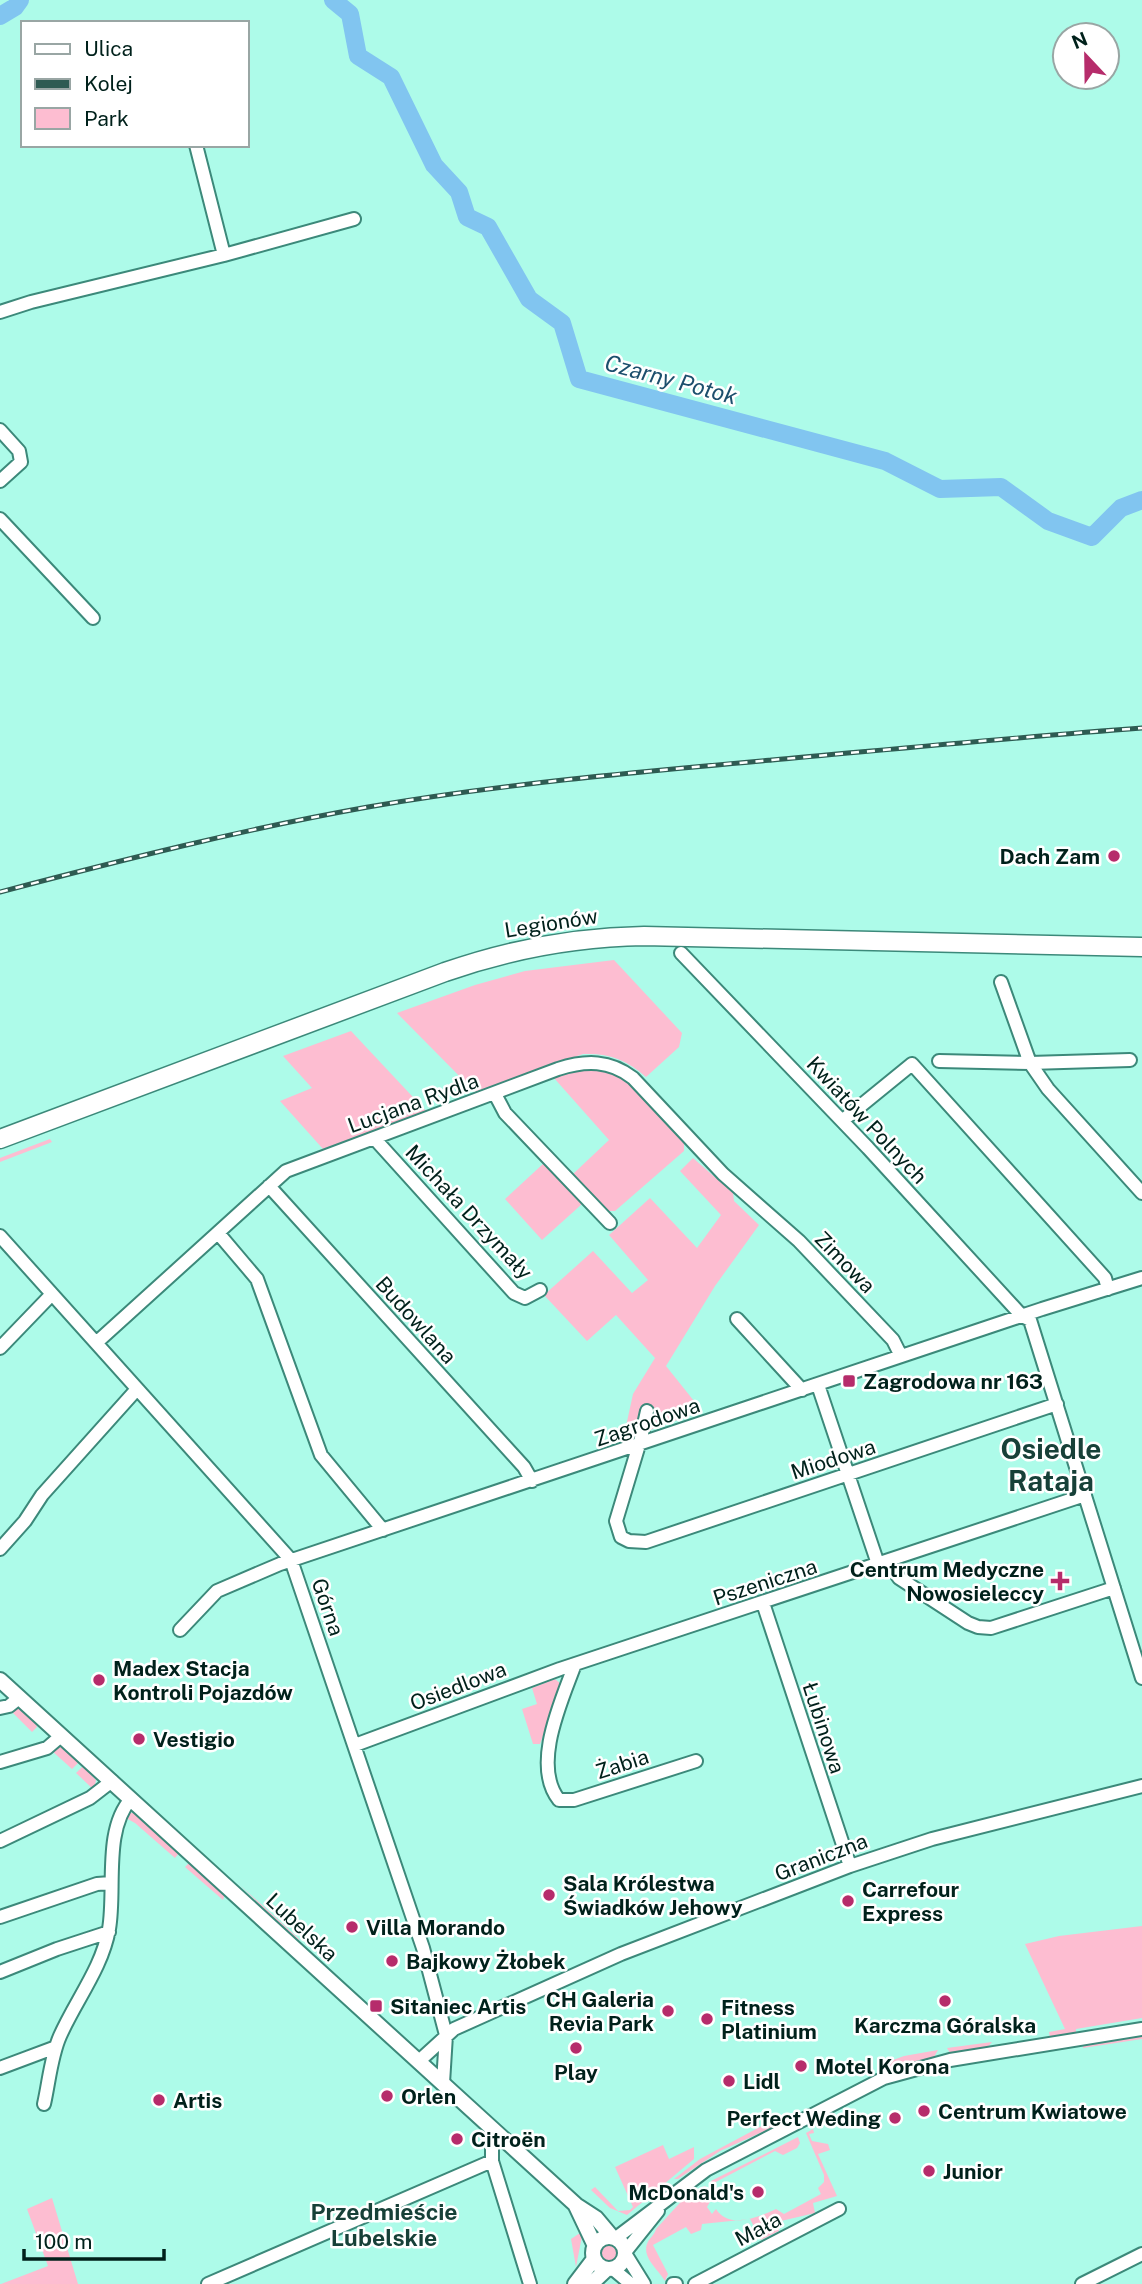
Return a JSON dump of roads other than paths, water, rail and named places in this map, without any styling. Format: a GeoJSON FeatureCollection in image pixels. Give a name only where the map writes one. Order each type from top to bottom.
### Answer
{"type":"FeatureCollection","features":[{"type":"Feature","properties":{"kind":"highway","name":"Legionów"},"geometry":{"type":"LineString","coordinates":[[0,1139],[445,972],[506,952],[544,944],[644,936],[1142,947]]}},
{"type":"Feature","properties":{"kind":"main road","name":"Lubelska"},"geometry":{"type":"LineString","coordinates":[[0,1680],[576,2205],[596,2218],[614,2238]]}},
{"type":"Feature","properties":{"kind":"main road","name":"Lubelska"},"geometry":{"type":"LineString","coordinates":[[576,2205],[595,2252]]}},
{"type":"Feature","properties":{"kind":"main road"},"geometry":{"type":"LineString","coordinates":[[575,2284],[602,2239],[614,2238],[622,2242],[626,2253],[620,2265],[610,2269],[591,2284]]}},
{"type":"Feature","properties":{"kind":"main road"},"geometry":{"type":"LineString","coordinates":[[595,2252],[598,2264],[610,2269]]}},
{"type":"Feature","properties":{"kind":"street"},"geometry":{"type":"LineString","coordinates":[[197,147],[224,256]]}},
{"type":"Feature","properties":{"kind":"street"},"geometry":{"type":"LineString","coordinates":[[0,313],[31,302],[224,256],[354,219]]}},
{"type":"Feature","properties":{"kind":"street"},"geometry":{"type":"LineString","coordinates":[[0,430],[19,451],[22,462],[0,481]]}},
{"type":"Feature","properties":{"kind":"street"},"geometry":{"type":"LineString","coordinates":[[0,519],[93,618]]}},
{"type":"Feature","properties":{"kind":"street","name":"Kwiatów Polnych"},"geometry":{"type":"LineString","coordinates":[[681,953],[842,1121],[1022,1316],[1032,1323],[1142,1678]]}},
{"type":"Feature","properties":{"kind":"street"},"geometry":{"type":"LineString","coordinates":[[1001,982],[1030,1063],[1048,1089],[1142,1194]]}},
{"type":"Feature","properties":{"kind":"street"},"geometry":{"type":"LineString","coordinates":[[939,1061],[1030,1063],[1130,1060]]}},
{"type":"Feature","properties":{"kind":"street","name":"Lucjana Rydla"},"geometry":{"type":"LineString","coordinates":[[96,1343],[281,1175],[294,1167],[569,1066],[590,1062],[613,1066],[633,1078],[713,1165],[752,1201]]}},
{"type":"Feature","properties":{"kind":"street"},"geometry":{"type":"LineString","coordinates":[[842,1121],[912,1064],[1105,1278],[1108,1289]]}},
{"type":"Feature","properties":{"kind":"street"},"geometry":{"type":"LineString","coordinates":[[495,1094],[505,1113],[610,1223]]}},
{"type":"Feature","properties":{"kind":"street","name":"Michała Drzymały"},"geometry":{"type":"LineString","coordinates":[[374,1138],[514,1293],[525,1298],[540,1290]]}},
{"type":"Feature","properties":{"kind":"street","name":"Budowlana"},"geometry":{"type":"LineString","coordinates":[[269,1186],[524,1467],[532,1481]]}},
{"type":"Feature","properties":{"kind":"street","name":"Zimowa"},"geometry":{"type":"LineString","coordinates":[[752,1201],[799,1241],[893,1340],[901,1356]]}},
{"type":"Feature","properties":{"kind":"street"},"geometry":{"type":"LineString","coordinates":[[218,1233],[257,1279],[321,1455],[383,1530]]}},
{"type":"Feature","properties":{"kind":"street","name":"Górna"},"geometry":{"type":"LineString","coordinates":[[0,1236],[291,1560],[424,1948],[446,2035],[443,2083]]}},
{"type":"Feature","properties":{"kind":"street","name":"Zagrodowa"},"geometry":{"type":"LineString","coordinates":[[180,1630],[217,1591],[291,1560],[1022,1316],[1141,1280]]}},
{"type":"Feature","properties":{"kind":"street"},"geometry":{"type":"LineString","coordinates":[[0,1348],[51,1294]]}},
{"type":"Feature","properties":{"kind":"street"},"geometry":{"type":"LineString","coordinates":[[737,1319],[802,1390]]}},
{"type":"Feature","properties":{"kind":"street"},"geometry":{"type":"LineString","coordinates":[[818,1385],[847,1475],[883,1563],[899,1578],[968,1623],[984,1628],[1114,1588]]}},
{"type":"Feature","properties":{"kind":"street"},"geometry":{"type":"LineString","coordinates":[[0,1549],[42,1495],[137,1390]]}},
{"type":"Feature","properties":{"kind":"street","name":"Miodowa"},"geometry":{"type":"LineString","coordinates":[[638,1445],[616,1521],[621,1537],[629,1541],[646,1542],[1057,1404]]}},
{"type":"Feature","properties":{"kind":"street"},"geometry":{"type":"LineString","coordinates":[[638,1445],[647,1411]]}},
{"type":"Feature","properties":{"kind":"street","name":"Pszeniczna"},"geometry":{"type":"LineString","coordinates":[[575,1664],[1086,1495]]}},
{"type":"Feature","properties":{"kind":"street","name":"Łubinowa"},"geometry":{"type":"LineString","coordinates":[[763,1602],[850,1866]]}},
{"type":"Feature","properties":{"kind":"street","name":"Osiedlowa"},"geometry":{"type":"LineString","coordinates":[[355,1745],[575,1664]]}},
{"type":"Feature","properties":{"kind":"street","name":"Żabia"},"geometry":{"type":"LineString","coordinates":[[575,1664],[548,1748],[548,1768],[554,1794],[559,1800],[574,1800],[696,1761]]}},
{"type":"Feature","properties":{"kind":"street"},"geometry":{"type":"LineString","coordinates":[[0,1709],[19,1698]]}},
{"type":"Feature","properties":{"kind":"street"},"geometry":{"type":"LineString","coordinates":[[0,1762],[47,1748],[61,1736]]}},
{"type":"Feature","properties":{"kind":"street"},"geometry":{"type":"LineString","coordinates":[[0,1841],[90,1798],[111,1781]]}},
{"type":"Feature","properties":{"kind":"street","name":"Graniczna"},"geometry":{"type":"LineString","coordinates":[[419,2061],[454,2029],[621,1955],[850,1866],[932,1839],[1142,1786]]}},
{"type":"Feature","properties":{"kind":"street"},"geometry":{"type":"LineString","coordinates":[[44,2104],[56,2048],[99,1962],[109,1932],[111,1883],[119,1818],[122,1809],[131,1799]]}},
{"type":"Feature","properties":{"kind":"street"},"geometry":{"type":"LineString","coordinates":[[0,1917],[97,1884],[111,1883]]}},
{"type":"Feature","properties":{"kind":"street"},"geometry":{"type":"LineString","coordinates":[[0,1972],[109,1932]]}},
{"type":"Feature","properties":{"kind":"street"},"geometry":{"type":"LineString","coordinates":[[614,2238],[697,2176],[723,2160],[884,2078],[950,2060],[1142,2029]]}},
{"type":"Feature","properties":{"kind":"street"},"geometry":{"type":"LineString","coordinates":[[0,2068],[56,2048]]}},
{"type":"Feature","properties":{"kind":"street"},"geometry":{"type":"LineString","coordinates":[[498,2133],[492,2145],[492,2161],[530,2284]]}},
{"type":"Feature","properties":{"kind":"street"},"geometry":{"type":"LineString","coordinates":[[208,2284],[492,2161]]}},
{"type":"Feature","properties":{"kind":"street"},"geometry":{"type":"LineString","coordinates":[[644,2284],[626,2253],[670,2197]]}},
{"type":"Feature","properties":{"kind":"street","name":"Mała"},"geometry":{"type":"LineString","coordinates":[[695,2284],[839,2209]]}},
{"type":"Feature","properties":{"kind":"street"},"geometry":{"type":"LineString","coordinates":[[1082,2284],[1142,2254]]}},
{"type":"Feature","properties":{"kind":"street"},"geometry":{"type":"LineString","coordinates":[[610,2269],[631,2284]]}},
{"type":"Feature","properties":{"kind":"waterway","name":"Czarny Potok"},"geometry":{"type":"LineString","coordinates":[[0,16],[15,7],[20,0]]}},
{"type":"Feature","properties":{"kind":"waterway","name":"Czarny Potok"},"geometry":{"type":"LineString","coordinates":[[333,0],[350,14],[358,56],[391,77],[434,165],[459,192],[467,217],[488,227],[529,299],[562,323],[579,379],[885,461],[940,489],[1001,487],[1048,521],[1092,537],[1121,508],[1142,500]]}},
{"type":"Feature","properties":{"kind":"railway"},"geometry":{"type":"LineString","coordinates":[[0,892],[275,825],[468,792],[671,769],[1142,728]]}},
{"type":"Feature","properties":{"kind":"place","name":"Dach Zam"},"geometry":{"type":"Point","coordinates":[1114,856]}},
{"type":"Feature","properties":{"kind":"place","name":"Zagrodowa nr 163"},"geometry":{"type":"Point","coordinates":[849,1381]}},
{"type":"Feature","properties":{"kind":"place","name":"Centrum Medyczne Nowosieleccy"},"geometry":{"type":"Point","coordinates":[1060,1581]}},
{"type":"Feature","properties":{"kind":"place","name":"Madex Stacja Kontroli Pojazdów"},"geometry":{"type":"Point","coordinates":[99,1680]}},
{"type":"Feature","properties":{"kind":"place","name":"Vestigio"},"geometry":{"type":"Point","coordinates":[139,1739]}},
{"type":"Feature","properties":{"kind":"place","name":"Sala Królestwa Świadków Jehowy"},"geometry":{"type":"Point","coordinates":[549,1895]}},
{"type":"Feature","properties":{"kind":"place","name":"Carrefour Express"},"geometry":{"type":"Point","coordinates":[848,1901]}},
{"type":"Feature","properties":{"kind":"place","name":"Villa Morando"},"geometry":{"type":"Point","coordinates":[352,1927]}},
{"type":"Feature","properties":{"kind":"place","name":"Bajkowy Żłobek"},"geometry":{"type":"Point","coordinates":[392,1961]}},
{"type":"Feature","properties":{"kind":"place","name":"Karczma Góralska"},"geometry":{"type":"Point","coordinates":[945,2001]}},
{"type":"Feature","properties":{"kind":"place","name":"Sitaniec Artis"},"geometry":{"type":"Point","coordinates":[376,2006]}},
{"type":"Feature","properties":{"kind":"place","name":"CH Galeria Revia Park"},"geometry":{"type":"Point","coordinates":[668,2011]}},
{"type":"Feature","properties":{"kind":"place","name":"Fitness Platinium"},"geometry":{"type":"Point","coordinates":[707,2019]}},
{"type":"Feature","properties":{"kind":"place","name":"Play"},"geometry":{"type":"Point","coordinates":[576,2048]}},
{"type":"Feature","properties":{"kind":"place","name":"Motel Korona"},"geometry":{"type":"Point","coordinates":[801,2066]}},
{"type":"Feature","properties":{"kind":"place","name":"Lidl"},"geometry":{"type":"Point","coordinates":[729,2081]}},
{"type":"Feature","properties":{"kind":"place","name":"Orlen"},"geometry":{"type":"Point","coordinates":[387,2096]}},
{"type":"Feature","properties":{"kind":"place","name":"Artis"},"geometry":{"type":"Point","coordinates":[159,2100]}},
{"type":"Feature","properties":{"kind":"place","name":"Centrum Kwiatowe"},"geometry":{"type":"Point","coordinates":[924,2111]}},
{"type":"Feature","properties":{"kind":"place","name":"Perfect Weding"},"geometry":{"type":"Point","coordinates":[895,2118]}},
{"type":"Feature","properties":{"kind":"place","name":"Citroën"},"geometry":{"type":"Point","coordinates":[457,2139]}},
{"type":"Feature","properties":{"kind":"place","name":"Junior"},"geometry":{"type":"Point","coordinates":[929,2171]}},
{"type":"Feature","properties":{"kind":"place","name":"McDonald's"},"geometry":{"type":"Point","coordinates":[758,2192]}},
{"type":"Feature","properties":{"kind":"district","name":"Osiedle Rataja"},"geometry":{"type":"Point","coordinates":[1051,1464]}},
{"type":"Feature","properties":{"kind":"district","name":"Przedmieście Lubelskie"},"geometry":{"type":"Point","coordinates":[384,2224]}}]}
